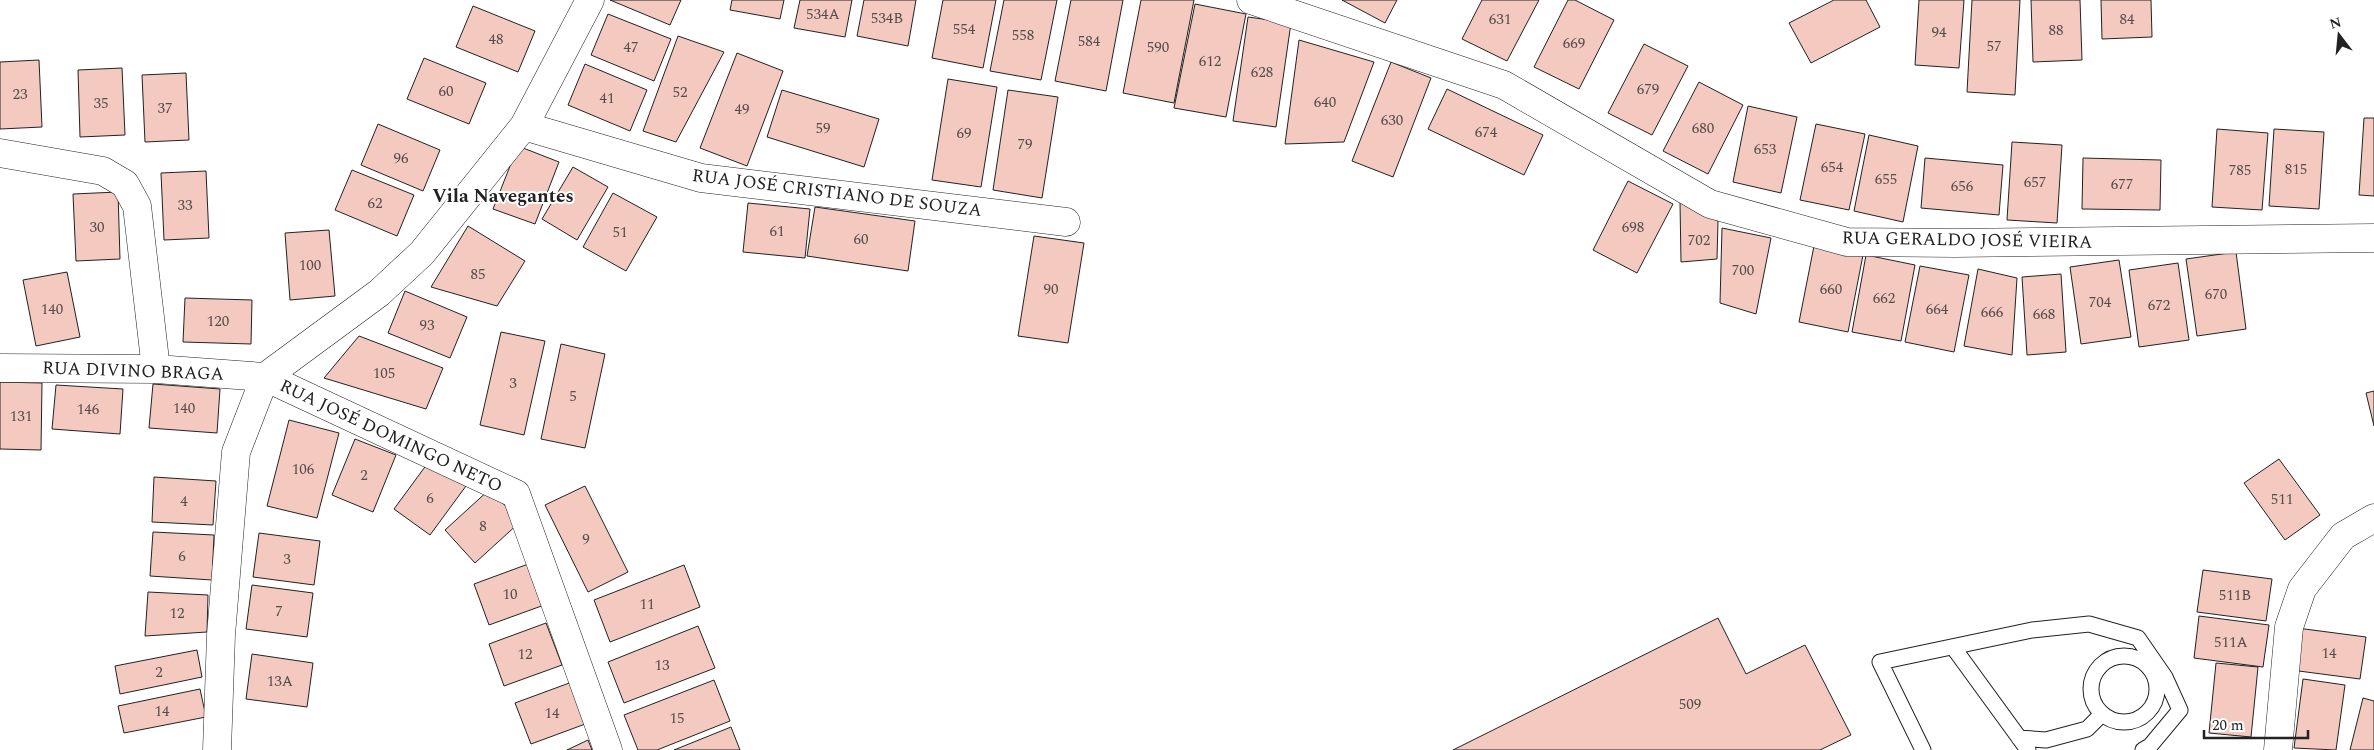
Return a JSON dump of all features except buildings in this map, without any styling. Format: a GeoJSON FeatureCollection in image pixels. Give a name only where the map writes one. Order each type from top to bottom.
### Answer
{"type":"FeatureCollection","features":[{"type":"Feature","properties":{"kind":"street"},"geometry":{"type":"LineString","coordinates":[[217,750],[221,635],[236,452],[265,377],[379,293],[422,253],[524,126],[590,0]]}},
{"type":"Feature","properties":{"kind":"street","name":"RUA GERALDO JOSÉ VIEIRA"},"geometry":{"type":"LineString","coordinates":[[1251,0],[1504,85],[1710,204],[1847,242],[1956,243],[2374,238]]}},
{"type":"Feature","properties":{"kind":"street","name":"RUA JOSÉ CRISTIANO DE SOUZA"},"geometry":{"type":"LineString","coordinates":[[524,126],[700,178],[1066,222]]}},
{"type":"Feature","properties":{"kind":"street"},"geometry":{"type":"LineString","coordinates":[[0,153],[102,171],[125,184],[137,206],[156,369]]}},
{"type":"Feature","properties":{"kind":"street","name":"RUA DIVINO BRAGA"},"geometry":{"type":"LineString","coordinates":[[0,368],[156,369],[265,377]]}},
{"type":"Feature","properties":{"kind":"street","name":"RUA JOSÉ DOMINGO NETO"},"geometry":{"type":"LineString","coordinates":[[265,377],[516,494],[608,750]]}},
{"type":"Feature","properties":{"kind":"street"},"geometry":{"type":"LineString","coordinates":[[2278,750],[2289,627],[2302,589],[2343,536],[2374,518]]}},
{"type":"Feature","properties":{"kind":"lane"},"geometry":{"type":"LineString","coordinates":[[1923,750],[1880,662],[2032,630],[2089,624],[2138,638],[2165,677],[2180,710],[2150,746],[2143,750]]}},
{"type":"Feature","properties":{"kind":"lane"},"geometry":{"type":"LineString","coordinates":[[1953,646],[2023,744],[2087,729],[2102,714]]}},
{"type":"Feature","properties":{"kind":"lane"},"geometry":{"type":"LineString","coordinates":[[2128,656],[2147,666],[2157,685],[2152,707],[2144,715],[2134,720],[2123,722],[2111,720],[2102,714],[2092,696],[2091,686],[2100,667],[2108,660],[2128,656]]}},
{"type":"Feature","properties":{"kind":"district","name":"Vila Navegantes"},"geometry":{"type":"Point","coordinates":[503,196]}}]}
